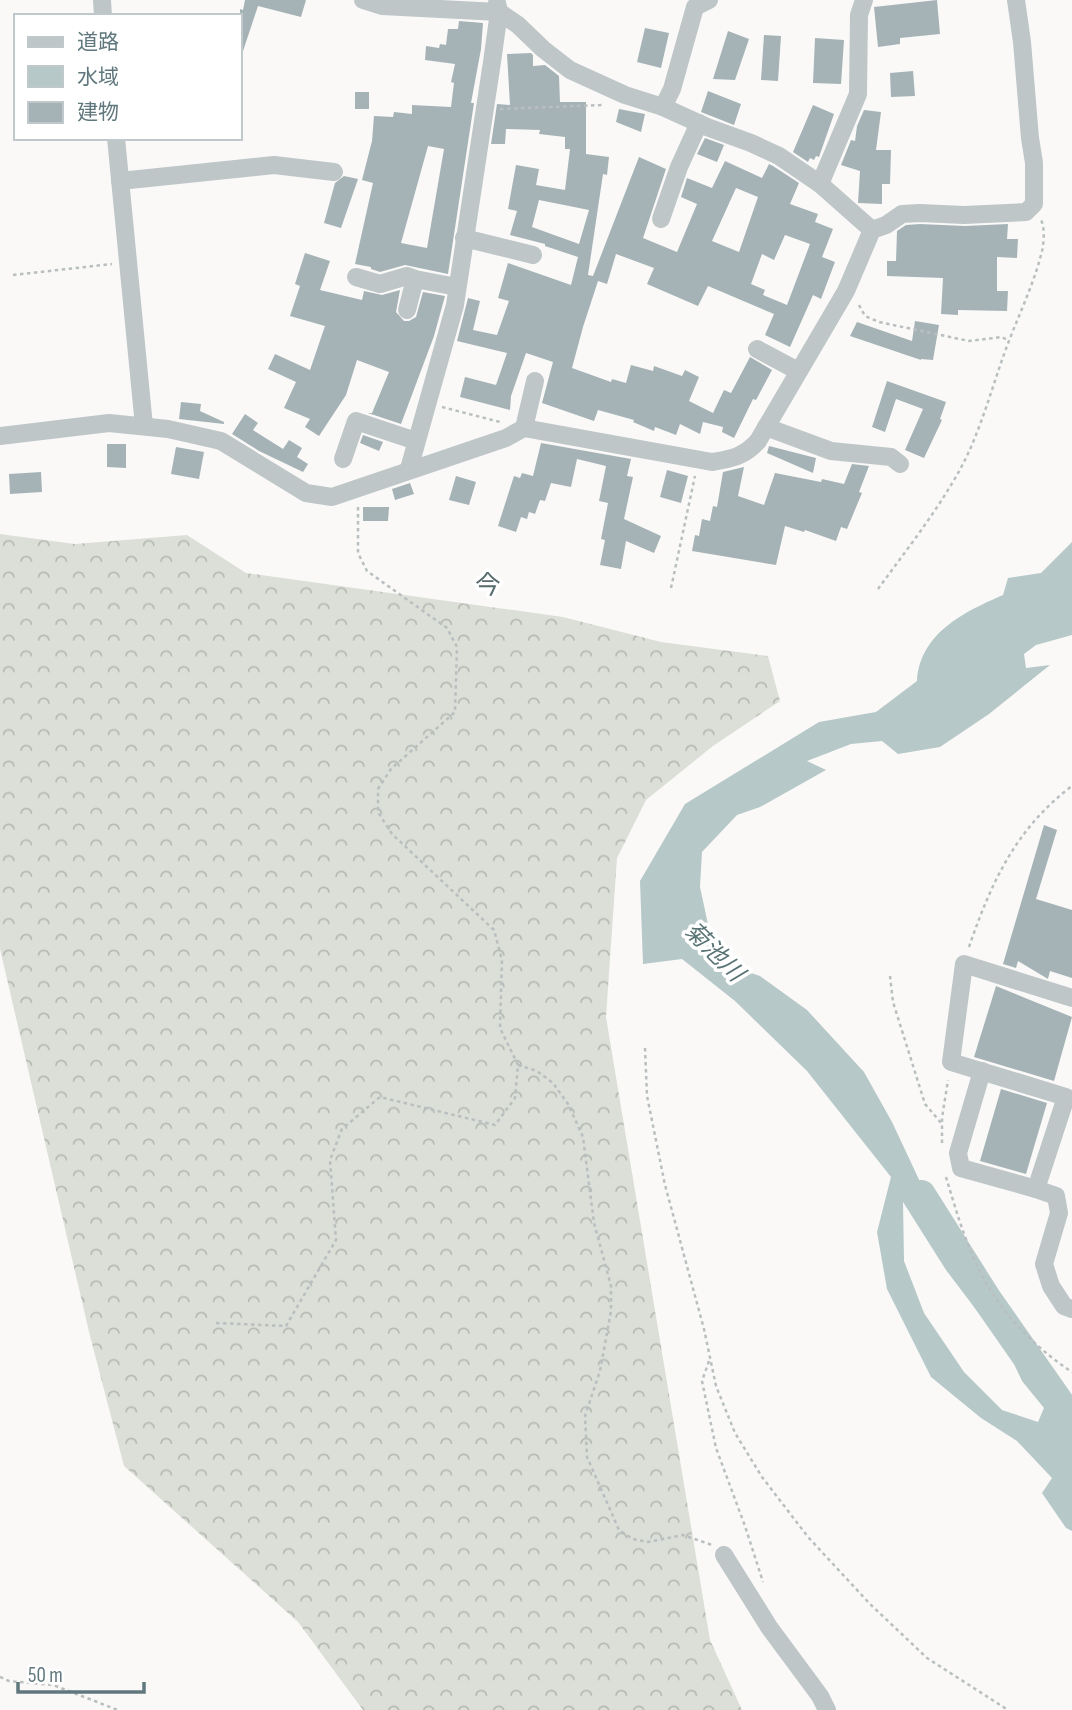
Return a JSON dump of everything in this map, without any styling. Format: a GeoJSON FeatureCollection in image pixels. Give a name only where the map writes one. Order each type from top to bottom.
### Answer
{"type":"FeatureCollection","features":[{"type":"Feature","properties":{"kind":"street"},"geometry":{"type":"LineString","coordinates":[[363,0],[382,6],[498,6],[542,49],[570,71],[779,156],[820,184],[872,230]]}},
{"type":"Feature","properties":{"kind":"street"},"geometry":{"type":"LineString","coordinates":[[663,107],[672,89],[695,7],[709,0]]}},
{"type":"Feature","properties":{"kind":"street"},"geometry":{"type":"LineString","coordinates":[[820,184],[858,94],[859,15],[864,0]]}},
{"type":"Feature","properties":{"kind":"street"},"geometry":{"type":"LineString","coordinates":[[0,436],[109,423],[180,431],[221,441],[306,493],[332,497],[495,442],[524,428],[712,462],[748,452],[766,427],[846,291],[872,230],[902,214],[1026,212],[1034,204],[1034,163],[1016,0]]}},
{"type":"Feature","properties":{"kind":"street"},"geometry":{"type":"LineString","coordinates":[[409,469],[455,305],[498,6]]}},
{"type":"Feature","properties":{"kind":"street"},"geometry":{"type":"LineString","coordinates":[[661,219],[699,123]]}},
{"type":"Feature","properties":{"kind":"street"},"geometry":{"type":"LineString","coordinates":[[116,140],[144,426]]}},
{"type":"Feature","properties":{"kind":"street"},"geometry":{"type":"LineString","coordinates":[[120,181],[274,165],[334,172]]}},
{"type":"Feature","properties":{"kind":"street"},"geometry":{"type":"LineString","coordinates":[[464,238],[533,255]]}},
{"type":"Feature","properties":{"kind":"street"},"geometry":{"type":"LineString","coordinates":[[356,277],[380,284],[407,276],[457,288]]}},
{"type":"Feature","properties":{"kind":"street"},"geometry":{"type":"LineString","coordinates":[[407,310],[415,279]]}},
{"type":"Feature","properties":{"kind":"street"},"geometry":{"type":"LineString","coordinates":[[757,349],[798,370]]}},
{"type":"Feature","properties":{"kind":"street"},"geometry":{"type":"LineString","coordinates":[[524,428],[535,382]]}},
{"type":"Feature","properties":{"kind":"street"},"geometry":{"type":"LineString","coordinates":[[343,459],[356,421],[416,441]]}},
{"type":"Feature","properties":{"kind":"street"},"geometry":{"type":"LineString","coordinates":[[766,427],[831,451],[891,457],[900,464]]}},
{"type":"Feature","properties":{"kind":"street"},"geometry":{"type":"LineString","coordinates":[[1036,1189],[1070,1092],[951,1062],[964,964],[1072,998]]}},
{"type":"Feature","properties":{"kind":"street"},"geometry":{"type":"LineString","coordinates":[[982,1071],[958,1153],[961,1168],[1056,1196],[1059,1213],[1044,1264],[1051,1286],[1064,1306],[1072,1309]]}},
{"type":"Feature","properties":{"kind":"street"},"geometry":{"type":"LineString","coordinates":[[724,1555],[769,1627],[820,1696],[827,1710]]}},
{"type":"Feature","properties":{"kind":"path"},"geometry":{"type":"LineString","coordinates":[[484,108],[619,104],[625,95]]}},
{"type":"Feature","properties":{"kind":"path"},"geometry":{"type":"LineString","coordinates":[[878,589],[958,474],[980,426],[1009,341],[1035,277],[1043,247],[1044,224],[1034,204]]}},
{"type":"Feature","properties":{"kind":"path"},"geometry":{"type":"LineString","coordinates":[[13,275],[129,262]]}},
{"type":"Feature","properties":{"kind":"path"},"geometry":{"type":"LineString","coordinates":[[846,291],[852,294],[865,316],[878,322],[969,341],[1002,337],[1009,341]]}},
{"type":"Feature","properties":{"kind":"path"},"geometry":{"type":"LineString","coordinates":[[427,402],[524,428]]}},
{"type":"Feature","properties":{"kind":"path"},"geometry":{"type":"LineString","coordinates":[[671,588],[697,459]]}},
{"type":"Feature","properties":{"kind":"path"},"geometry":{"type":"LineString","coordinates":[[216,1324],[286,1326],[336,1240],[330,1160],[342,1129],[380,1097],[495,1125],[515,1098],[518,1065],[500,1028],[502,960],[494,930],[392,834],[378,812],[378,789],[391,769],[454,712],[457,647],[447,628],[367,571],[358,553],[359,512],[356,491]]}},
{"type":"Feature","properties":{"kind":"path"},"geometry":{"type":"LineString","coordinates":[[964,964],[983,906],[997,876],[1028,827],[1054,799],[1072,786]]}},
{"type":"Feature","properties":{"kind":"path"},"geometry":{"type":"LineString","coordinates":[[890,976],[893,1002],[925,1104],[942,1124]]}},
{"type":"Feature","properties":{"kind":"path"},"geometry":{"type":"LineString","coordinates":[[645,1048],[647,1096],[665,1185],[716,1386],[735,1433],[762,1477],[808,1537],[870,1604],[927,1658],[1008,1710]]}},
{"type":"Feature","properties":{"kind":"path"},"geometry":{"type":"LineString","coordinates":[[942,1145],[942,1124],[951,1062]]}},
{"type":"Feature","properties":{"kind":"path"},"geometry":{"type":"LineString","coordinates":[[518,1065],[537,1071],[553,1083],[568,1104],[583,1137],[594,1223],[611,1286],[611,1311],[600,1371],[585,1416],[587,1457],[619,1530],[633,1539],[648,1542],[683,1535],[709,1543],[724,1555]]}},
{"type":"Feature","properties":{"kind":"path"},"geometry":{"type":"LineString","coordinates":[[942,1166],[965,1237],[993,1296],[1019,1328],[1072,1372]]}},
{"type":"Feature","properties":{"kind":"path"},"geometry":{"type":"LineString","coordinates":[[710,1358],[702,1381],[716,1448],[746,1526],[766,1592]]}},
{"type":"Feature","properties":{"kind":"path"},"geometry":{"type":"LineString","coordinates":[[0,1677],[9,1681],[53,1685],[118,1710]]}},
{"type":"Feature","properties":{"kind":"green space"},"geometry":{"type":"Polygon","coordinates":[[[0,534],[75,544],[187,535],[246,573],[563,617],[661,642],[768,656],[780,701],[713,746],[646,800],[617,858],[606,1017],[710,1640],[742,1710],[363,1710],[298,1622],[124,1466],[90,1336],[0,949],[0,534]]]}},
{"type":"Feature","properties":{"kind":"water"},"geometry":{"type":"Polygon","coordinates":[[[1072,542],[1072,635],[1036,645],[1024,654],[1026,668],[1050,665],[989,714],[940,747],[898,754],[882,741],[851,744],[807,761],[826,770],[760,807],[737,815],[702,852],[700,887],[709,929],[725,951],[745,971],[760,976],[807,1010],[864,1072],[892,1122],[975,1299],[1072,1400],[1072,1531],[1066,1528],[1042,1493],[1052,1478],[1017,1441],[981,1418],[931,1377],[887,1289],[877,1232],[891,1177],[807,1071],[735,1001],[682,959],[643,964],[640,881],[685,804],[819,722],[876,712],[917,681],[926,650],[946,626],[1003,595],[1008,578],[1041,573],[1072,542]],[[903,1202],[904,1261],[924,1313],[964,1372],[1002,1410],[1038,1422],[1044,1408],[1022,1381],[1009,1353],[946,1270],[903,1202]]]}},
{"type":"Feature","properties":{"kind":"building"},"geometry":{"type":"Polygon","coordinates":[[[245,0],[306,0],[301,17],[258,6],[242,54],[240,9],[243,10],[245,0]]]}},
{"type":"Feature","properties":{"kind":"building"},"geometry":{"type":"Polygon","coordinates":[[[937,0],[940,34],[900,38],[900,44],[878,47],[874,7],[937,0]]]}},
{"type":"Feature","properties":{"kind":"building"},"geometry":{"type":"Polygon","coordinates":[[[459,21],[483,23],[471,103],[474,103],[448,274],[405,265],[380,272],[355,264],[373,183],[362,180],[372,141],[374,116],[393,117],[394,112],[412,114],[412,105],[451,107],[454,83],[451,82],[455,64],[425,60],[426,46],[439,48],[440,44],[446,45],[448,29],[458,29],[459,21]],[[428,146],[401,243],[427,248],[444,149],[428,146]]]}},
{"type":"Feature","properties":{"kind":"building"},"geometry":{"type":"Polygon","coordinates":[[[645,28],[669,33],[661,68],[637,62],[645,28]]]}},
{"type":"Feature","properties":{"kind":"building"},"geometry":{"type":"Polygon","coordinates":[[[728,31],[749,39],[735,80],[713,79],[728,31]]]}},
{"type":"Feature","properties":{"kind":"building"},"geometry":{"type":"Polygon","coordinates":[[[764,35],[781,36],[778,81],[761,80],[764,35]]]}},
{"type":"Feature","properties":{"kind":"building"},"geometry":{"type":"Polygon","coordinates":[[[815,38],[844,40],[841,84],[813,83],[815,38]]]}},
{"type":"Feature","properties":{"kind":"building"},"geometry":{"type":"Polygon","coordinates":[[[531,53],[533,66],[545,65],[559,76],[560,102],[586,102],[586,154],[609,157],[607,175],[603,174],[588,275],[593,276],[639,157],[666,169],[643,238],[677,252],[697,204],[681,197],[687,178],[712,188],[725,161],[762,178],[769,164],[773,166],[799,183],[790,204],[818,214],[815,222],[833,229],[822,257],[835,262],[821,299],[813,295],[790,347],[765,335],[774,314],[708,286],[698,306],[647,284],[654,268],[616,254],[607,284],[598,281],[572,368],[611,382],[612,379],[626,383],[631,365],[653,371],[654,366],[682,376],[685,370],[699,377],[689,401],[713,413],[724,390],[731,393],[750,357],[772,370],[756,400],[753,399],[734,438],[722,432],[723,427],[703,422],[700,434],[680,424],[676,435],[655,427],[654,431],[633,422],[634,420],[598,410],[594,421],[542,403],[553,362],[526,353],[511,396],[510,410],[460,397],[465,377],[496,385],[507,353],[457,341],[468,298],[480,301],[473,330],[497,335],[509,301],[498,298],[508,263],[571,285],[578,257],[545,244],[510,235],[517,211],[508,209],[516,165],[539,169],[536,185],[565,190],[570,149],[565,149],[565,137],[539,134],[540,130],[506,129],[505,144],[491,144],[497,104],[510,105],[507,54],[531,53]],[[736,188],[712,241],[739,252],[758,197],[736,188]],[[539,200],[532,227],[579,244],[589,210],[539,200]],[[785,235],[774,260],[762,254],[751,284],[765,290],[763,295],[787,305],[810,244],[785,235]]]}},
{"type":"Feature","properties":{"kind":"building"},"geometry":{"type":"Polygon","coordinates":[[[913,71],[915,96],[891,97],[890,73],[913,71]]]}},
{"type":"Feature","properties":{"kind":"building"},"geometry":{"type":"Polygon","coordinates":[[[708,91],[741,104],[734,125],[701,112],[708,91]]]}},
{"type":"Feature","properties":{"kind":"building"},"geometry":{"type":"Polygon","coordinates":[[[355,92],[369,92],[369,109],[355,109],[355,92]]]}},
{"type":"Feature","properties":{"kind":"building"},"geometry":{"type":"Polygon","coordinates":[[[813,105],[834,114],[819,157],[816,156],[814,160],[810,158],[808,162],[793,152],[813,105]]]}},
{"type":"Feature","properties":{"kind":"building"},"geometry":{"type":"Polygon","coordinates":[[[619,109],[645,114],[641,132],[616,122],[619,109]]]}},
{"type":"Feature","properties":{"kind":"building"},"geometry":{"type":"Polygon","coordinates":[[[864,110],[881,112],[876,150],[891,150],[890,184],[882,184],[882,204],[858,203],[860,171],[841,165],[851,140],[855,141],[857,126],[864,110]]]}},
{"type":"Feature","properties":{"kind":"building"},"geometry":{"type":"Polygon","coordinates":[[[705,138],[724,145],[717,162],[697,154],[705,138]]]}},
{"type":"Feature","properties":{"kind":"building"},"geometry":{"type":"Polygon","coordinates":[[[344,176],[358,179],[341,228],[324,223],[335,183],[344,176]]]}},
{"type":"Feature","properties":{"kind":"building"},"geometry":{"type":"Polygon","coordinates":[[[1008,224],[1007,239],[1018,239],[1017,258],[997,257],[997,291],[1008,291],[1007,311],[958,310],[958,315],[941,314],[943,278],[887,276],[887,261],[896,261],[897,231],[906,225],[1008,224]]]}},
{"type":"Feature","properties":{"kind":"building"},"geometry":{"type":"Polygon","coordinates":[[[305,253],[330,261],[320,290],[362,300],[364,291],[382,295],[400,290],[396,312],[404,321],[416,317],[423,292],[445,296],[434,336],[401,424],[368,413],[372,413],[389,372],[357,360],[346,395],[319,436],[305,427],[310,419],[284,408],[296,382],[268,369],[275,354],[310,370],[325,326],[290,316],[300,286],[295,284],[305,253]]]}},
{"type":"Feature","properties":{"kind":"building"},"geometry":{"type":"Polygon","coordinates":[[[915,321],[939,325],[933,360],[921,360],[850,336],[857,322],[912,341],[915,321]]]}},
{"type":"Feature","properties":{"kind":"building"},"geometry":{"type":"Polygon","coordinates":[[[887,381],[946,402],[940,419],[942,420],[924,458],[905,450],[923,409],[896,399],[885,432],[872,427],[887,381]]]}},
{"type":"Feature","properties":{"kind":"building"},"geometry":{"type":"Polygon","coordinates":[[[181,402],[201,404],[200,411],[224,424],[179,419],[181,402]]]}},
{"type":"Feature","properties":{"kind":"building"},"geometry":{"type":"Polygon","coordinates":[[[245,414],[258,423],[253,430],[283,449],[289,440],[302,448],[297,457],[308,464],[303,472],[259,451],[232,434],[245,414]]]}},
{"type":"Feature","properties":{"kind":"building"},"geometry":{"type":"Polygon","coordinates":[[[363,435],[383,442],[379,451],[360,443],[363,435]]]}},
{"type":"Feature","properties":{"kind":"building"},"geometry":{"type":"Polygon","coordinates":[[[541,443],[631,459],[627,476],[633,477],[624,519],[661,536],[654,553],[626,541],[621,569],[600,565],[605,540],[601,539],[608,503],[599,501],[606,466],[577,459],[571,487],[551,483],[545,501],[540,500],[535,514],[529,512],[527,519],[521,517],[516,532],[498,526],[514,476],[520,478],[522,473],[533,476],[541,443]]]}},
{"type":"Feature","properties":{"kind":"building"},"geometry":{"type":"Polygon","coordinates":[[[107,444],[126,444],[126,468],[107,467],[107,444]]]}},
{"type":"Feature","properties":{"kind":"building"},"geometry":{"type":"Polygon","coordinates":[[[769,446],[816,458],[813,473],[767,453],[769,446]]]}},
{"type":"Feature","properties":{"kind":"building"},"geometry":{"type":"Polygon","coordinates":[[[176,447],[204,452],[199,479],[171,474],[176,447]]]}},
{"type":"Feature","properties":{"kind":"building"},"geometry":{"type":"Polygon","coordinates":[[[852,464],[869,466],[859,492],[862,493],[847,529],[841,527],[836,541],[785,526],[776,565],[692,551],[695,535],[699,536],[702,519],[710,521],[713,506],[717,507],[723,472],[744,467],[738,496],[764,505],[775,473],[844,484],[852,464]]]}},
{"type":"Feature","properties":{"kind":"building"},"geometry":{"type":"Polygon","coordinates":[[[667,470],[688,476],[681,503],[660,497],[667,470]]]}},
{"type":"Feature","properties":{"kind":"building"},"geometry":{"type":"Polygon","coordinates":[[[41,472],[42,492],[10,494],[9,474],[41,472]]]}},
{"type":"Feature","properties":{"kind":"building"},"geometry":{"type":"Polygon","coordinates":[[[456,476],[476,482],[469,505],[449,500],[456,476]]]}},
{"type":"Feature","properties":{"kind":"building"},"geometry":{"type":"Polygon","coordinates":[[[410,483],[414,494],[395,500],[392,489],[410,483]]]}},
{"type":"Feature","properties":{"kind":"building"},"geometry":{"type":"Polygon","coordinates":[[[363,507],[389,507],[388,521],[363,521],[363,507]]]}},
{"type":"Feature","properties":{"kind":"building"},"geometry":{"type":"Polygon","coordinates":[[[1044,825],[1057,830],[1036,899],[1072,910],[1072,978],[1050,971],[1048,979],[1018,961],[1016,968],[1003,964],[1044,825]]]}},
{"type":"Feature","properties":{"kind":"building"},"geometry":{"type":"Polygon","coordinates":[[[996,986],[1072,1017],[1054,1081],[974,1057],[996,986]]]}},
{"type":"Feature","properties":{"kind":"building"},"geometry":{"type":"Polygon","coordinates":[[[1001,1089],[1047,1103],[1026,1174],[980,1161],[1001,1089]]]}},
{"type":"Feature","properties":{"kind":"waterway","name":"菊池川"},"geometry":{"type":"LineString","coordinates":[[921,1195],[986,1298],[1072,1421]]}},
{"type":"Feature","properties":{"kind":"district","name":"今"},"geometry":{"type":"Point","coordinates":[488,586]}}]}
